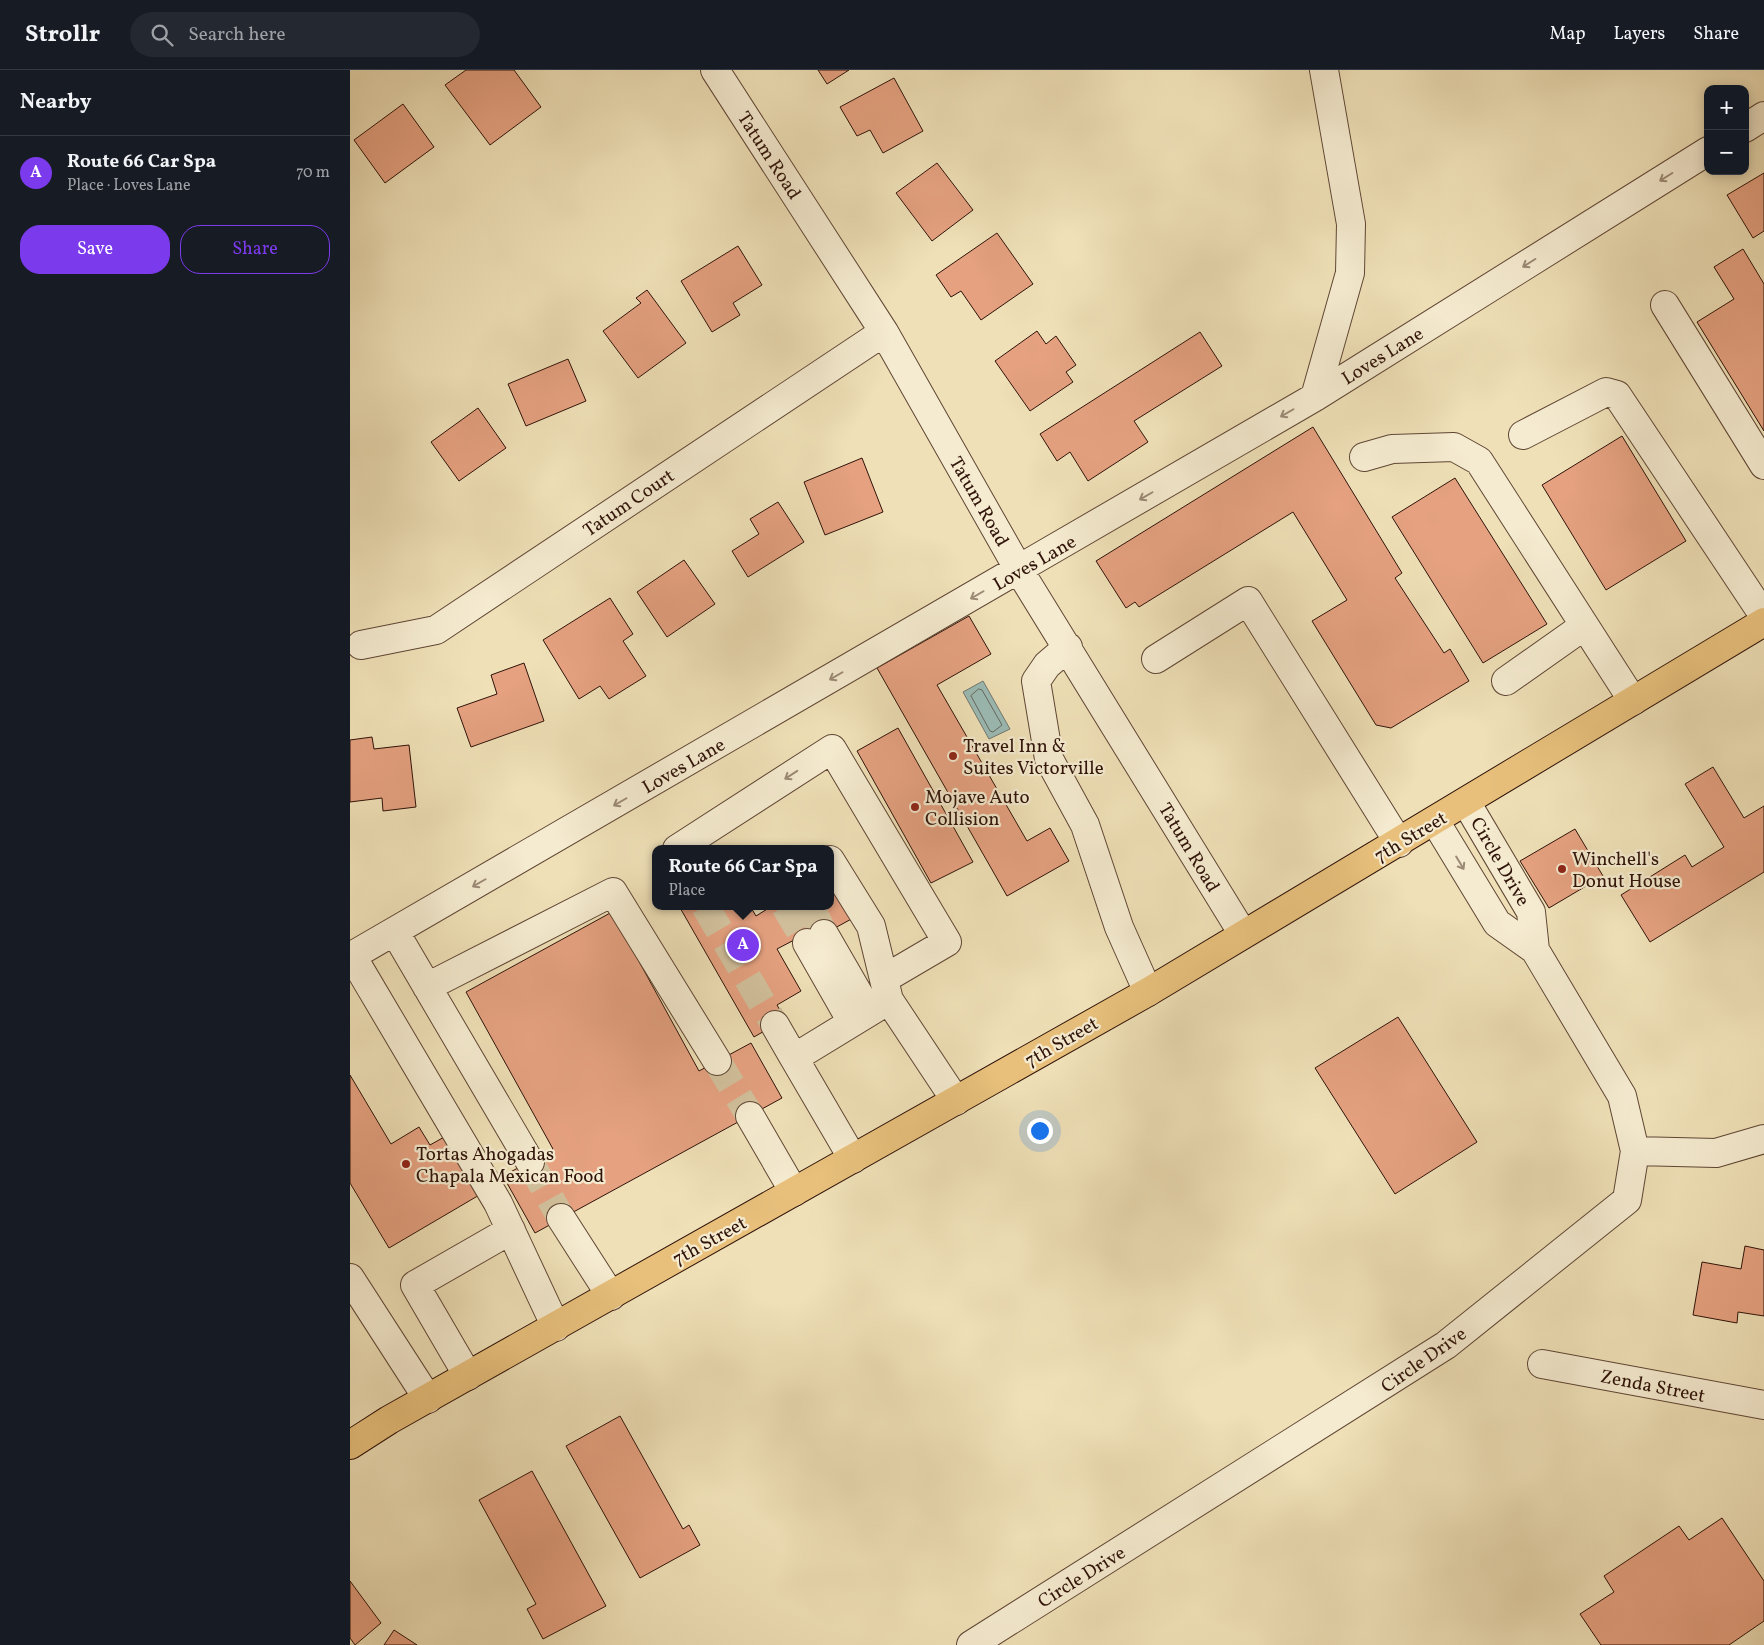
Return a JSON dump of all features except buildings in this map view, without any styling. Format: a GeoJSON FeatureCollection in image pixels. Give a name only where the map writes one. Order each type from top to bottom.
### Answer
{"type":"FeatureCollection","features":[{"type":"Feature","properties":{"kind":"main road","name":"7th Street"},"geometry":{"type":"LineString","coordinates":[[350,1445],[556,1326],[1148,992],[1399,843],[1764,622]]}},
{"type":"Feature","properties":{"kind":"street","name":"Tatum Road"},"geometry":{"type":"LineString","coordinates":[[715,70],[884,332],[1019,570],[1243,934]]}},
{"type":"Feature","properties":{"kind":"street"},"geometry":{"type":"LineString","coordinates":[[1315,397],[1350,273],[1351,224],[1324,70]]}},
{"type":"Feature","properties":{"kind":"street"},"geometry":{"type":"LineString","coordinates":[[1749,125],[1764,116]]}},
{"type":"Feature","properties":{"kind":"street","name":"Loves Lane"},"geometry":{"type":"LineString","coordinates":[[351,956],[1315,397],[1704,154]]}},
{"type":"Feature","properties":{"kind":"street"},"geometry":{"type":"LineString","coordinates":[[1665,305],[1764,465]]}},
{"type":"Feature","properties":{"kind":"street","name":"Tatum Court"},"geometry":{"type":"LineString","coordinates":[[361,645],[436,630],[884,332]]}},
{"type":"Feature","properties":{"kind":"street"},"geometry":{"type":"LineString","coordinates":[[1523,435],[1606,392],[1617,395],[1764,616]]}},
{"type":"Feature","properties":{"kind":"street"},"geometry":{"type":"LineString","coordinates":[[1364,457],[1392,449],[1454,447],[1479,461],[1633,701]]}},
{"type":"Feature","properties":{"kind":"street"},"geometry":{"type":"LineString","coordinates":[[1156,659],[1248,601],[1399,843]]}},
{"type":"Feature","properties":{"kind":"street"},"geometry":{"type":"LineString","coordinates":[[1506,681],[1584,626]]}},
{"type":"Feature","properties":{"kind":"street"},"geometry":{"type":"LineString","coordinates":[[1068,647],[1047,665],[1036,680],[1049,759],[1085,825],[1118,927],[1148,992]]}},
{"type":"Feature","properties":{"kind":"street"},"geometry":{"type":"LineString","coordinates":[[684,845],[832,749],[947,942],[874,1003],[794,1058]]}},
{"type":"Feature","properties":{"kind":"street","name":"Circle Drive"},"geometry":{"type":"LineString","coordinates":[[1466,802],[1531,912],[1535,950]]}},
{"type":"Feature","properties":{"kind":"street","name":"Circle Drive"},"geometry":{"type":"LineString","coordinates":[[971,1645],[1446,1345],[1628,1200],[1635,1151],[1622,1096],[1535,950],[1497,923],[1435,821]]}},
{"type":"Feature","properties":{"kind":"street"},"geometry":{"type":"LineString","coordinates":[[834,866],[872,926],[874,1003]]}},
{"type":"Feature","properties":{"kind":"street"},"geometry":{"type":"LineString","coordinates":[[427,987],[613,892],[716,1061]]}},
{"type":"Feature","properties":{"kind":"street"},"geometry":{"type":"LineString","coordinates":[[395,932],[530,1162]]}},
{"type":"Feature","properties":{"kind":"street"},"geometry":{"type":"LineString","coordinates":[[816,938],[874,1003],[956,1101]]}},
{"type":"Feature","properties":{"kind":"street"},"geometry":{"type":"LineString","coordinates":[[351,956],[498,1203],[556,1326]]}},
{"type":"Feature","properties":{"kind":"street"},"geometry":{"type":"LineString","coordinates":[[775,1025],[853,1159]]}},
{"type":"Feature","properties":{"kind":"street"},"geometry":{"type":"LineString","coordinates":[[750,1116],[794,1192]]}},
{"type":"Feature","properties":{"kind":"street"},"geometry":{"type":"LineString","coordinates":[[1635,1151],[1716,1153],[1764,1139]]}},
{"type":"Feature","properties":{"kind":"street"},"geometry":{"type":"LineString","coordinates":[[561,1218],[611,1296]]}},
{"type":"Feature","properties":{"kind":"street"},"geometry":{"type":"LineString","coordinates":[[468,1376],[415,1285],[511,1230]]}},
{"type":"Feature","properties":{"kind":"street"},"geometry":{"type":"LineString","coordinates":[[350,1278],[428,1399]]}},
{"type":"Feature","properties":{"kind":"street","name":"Zenda Street"},"geometry":{"type":"LineString","coordinates":[[1542,1364],[1764,1405]]}},
{"type":"Feature","properties":{"kind":"water"},"geometry":{"type":"Polygon","coordinates":[[[983,681],[1010,729],[989,739],[963,692],[983,681]]]}},
{"type":"Feature","properties":{"kind":"tunnel"},"geometry":{"type":"LineString","coordinates":[[707,910],[775,1025]]}},
{"type":"Feature","properties":{"kind":"tunnel"},"geometry":{"type":"LineString","coordinates":[[787,910],[807,943]]}},
{"type":"Feature","properties":{"kind":"tunnel"},"geometry":{"type":"LineString","coordinates":[[812,910],[824,934]]}},
{"type":"Feature","properties":{"kind":"tunnel"},"geometry":{"type":"LineString","coordinates":[[717,1061],[750,1116]]}},
{"type":"Feature","properties":{"kind":"tunnel"},"geometry":{"type":"LineString","coordinates":[[530,1162],[561,1218]]}},
{"type":"Feature","properties":{"kind":"place","name":"Travel Inn & Suites Victorville"},"geometry":{"type":"Point","coordinates":[953,756]}},
{"type":"Feature","properties":{"kind":"place","name":"Mojave Auto Collision"},"geometry":{"type":"Point","coordinates":[915,807]}},
{"type":"Feature","properties":{"kind":"place","name":"Winchell's Donut House"},"geometry":{"type":"Point","coordinates":[1562,869]}},
{"type":"Feature","properties":{"kind":"place","name":"Route 66 Car Spa"},"geometry":{"type":"Point","coordinates":[743,945]}},
{"type":"Feature","properties":{"kind":"place","name":"Tortas Ahogadas Chapala Mexican Food"},"geometry":{"type":"Point","coordinates":[406,1164]}}]}
